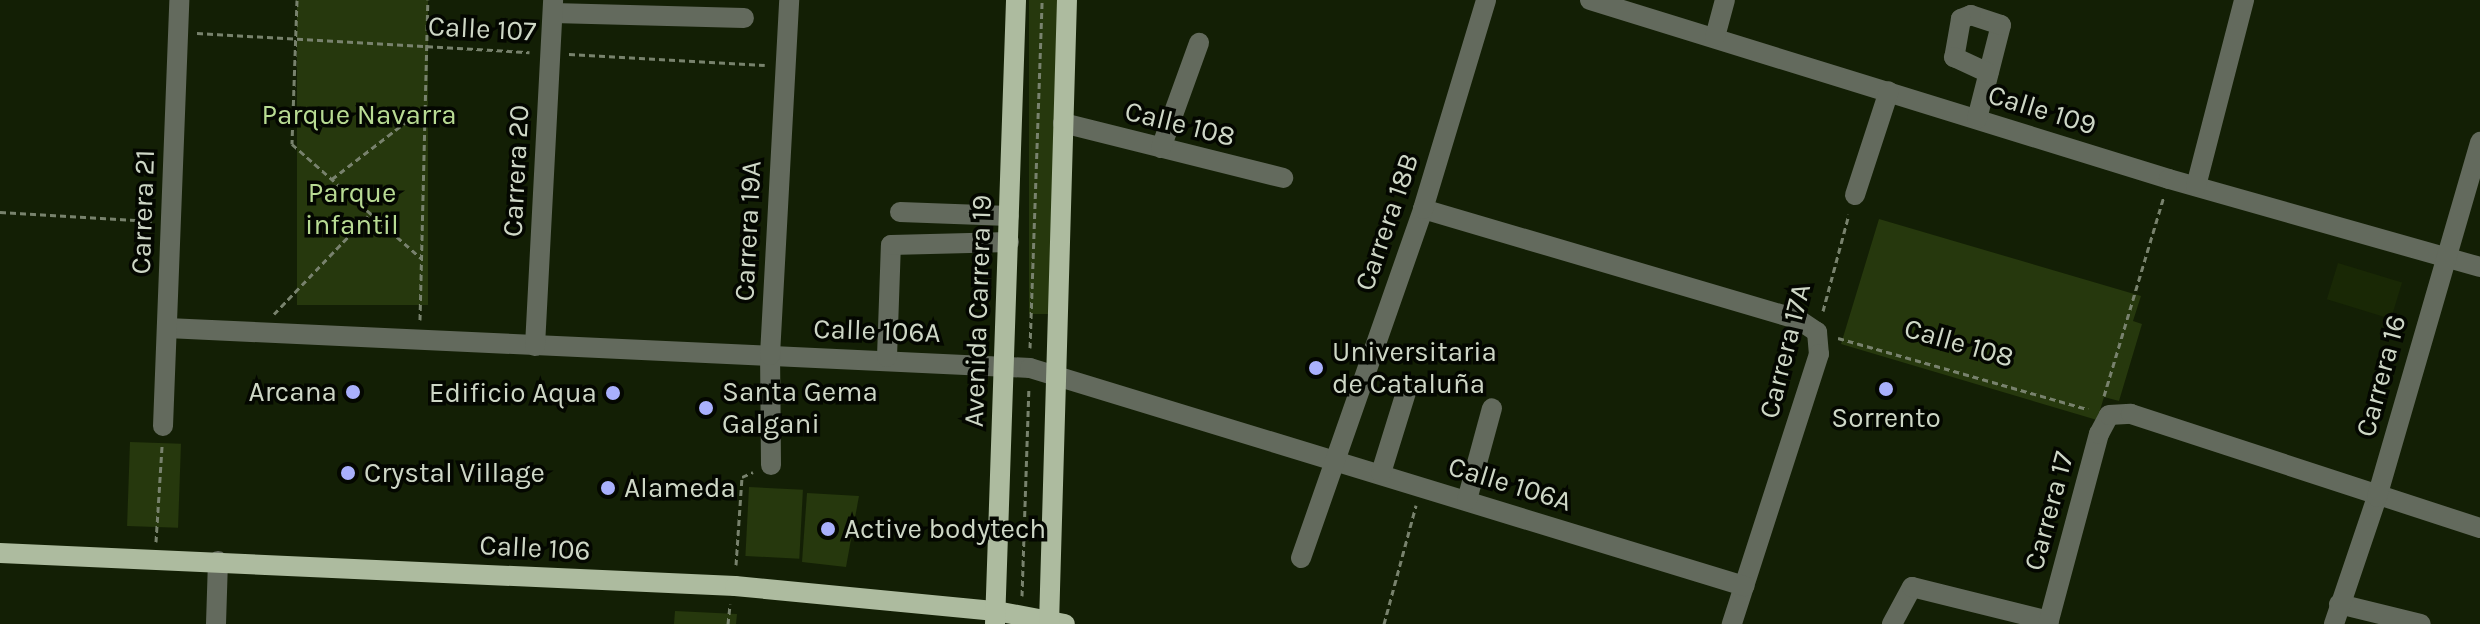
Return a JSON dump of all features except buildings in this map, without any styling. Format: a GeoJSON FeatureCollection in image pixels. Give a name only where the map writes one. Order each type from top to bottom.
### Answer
{"type":"FeatureCollection","features":[{"type":"Feature","properties":{"kind":"main road","name":"Avenida Carrera 19"},"geometry":{"type":"LineString","coordinates":[[995,617],[1016,0]]}},
{"type":"Feature","properties":{"kind":"main road"},"geometry":{"type":"LineString","coordinates":[[1055,623],[1055,374],[1067,0]]}},
{"type":"Feature","properties":{"kind":"main road","name":"Calle 106"},"geometry":{"type":"LineString","coordinates":[[0,553],[735,586],[995,617],[1021,615],[1055,623]]}},
{"type":"Feature","properties":{"kind":"street","name":"Carrera 21"},"geometry":{"type":"LineString","coordinates":[[163,426],[179,0]]}},
{"type":"Feature","properties":{"kind":"street","name":"Carrera 19A"},"geometry":{"type":"LineString","coordinates":[[771,465],[770,355],[789,0]]}},
{"type":"Feature","properties":{"kind":"street","name":"Carrera 18B"},"geometry":{"type":"LineString","coordinates":[[1301,558],[1423,209],[1486,0]]}},
{"type":"Feature","properties":{"kind":"street","name":"Calle 109"},"geometry":{"type":"LineString","coordinates":[[1590,0],[2169,179],[2480,267]]}},
{"type":"Feature","properties":{"kind":"street"},"geometry":{"type":"LineString","coordinates":[[1715,37],[1725,0]]}},
{"type":"Feature","properties":{"kind":"street"},"geometry":{"type":"LineString","coordinates":[[2196,186],[2244,0]]}},
{"type":"Feature","properties":{"kind":"street"},"geometry":{"type":"LineString","coordinates":[[553,6],[744,18]]}},
{"type":"Feature","properties":{"kind":"street","name":"Carrera 20"},"geometry":{"type":"LineString","coordinates":[[535,346],[553,6]]}},
{"type":"Feature","properties":{"kind":"street"},"geometry":{"type":"LineString","coordinates":[[1161,148],[1199,43]]}},
{"type":"Feature","properties":{"kind":"street"},"geometry":{"type":"LineString","coordinates":[[1977,119],[1988,73]]}},
{"type":"Feature","properties":{"kind":"street"},"geometry":{"type":"LineString","coordinates":[[1855,195],[1889,91]]}},
{"type":"Feature","properties":{"kind":"street","name":"Calle 108"},"geometry":{"type":"LineString","coordinates":[[1063,123],[1283,178]]}},
{"type":"Feature","properties":{"kind":"street","name":"Carrera 16"},"geometry":{"type":"LineString","coordinates":[[2336,614],[2377,497],[2443,256],[2480,142]]}},
{"type":"Feature","properties":{"kind":"street"},"geometry":{"type":"LineString","coordinates":[[1423,209],[1799,320],[1817,332]]}},
{"type":"Feature","properties":{"kind":"street"},"geometry":{"type":"LineString","coordinates":[[900,212],[1009,216]]}},
{"type":"Feature","properties":{"kind":"street"},"geometry":{"type":"LineString","coordinates":[[887,357],[891,245],[1009,242]]}},
{"type":"Feature","properties":{"kind":"street","name":"Calle 106A"},"geometry":{"type":"LineString","coordinates":[[167,328],[535,346],[887,357],[1030,368],[1744,586]]}},
{"type":"Feature","properties":{"kind":"street","name":"Carrera 17A"},"geometry":{"type":"LineString","coordinates":[[1732,624],[1819,354],[1817,332]]}},
{"type":"Feature","properties":{"kind":"street"},"geometry":{"type":"LineString","coordinates":[[1381,473],[1407,389]]}},
{"type":"Feature","properties":{"kind":"street"},"geometry":{"type":"LineString","coordinates":[[1467,500],[1492,408]]}},
{"type":"Feature","properties":{"kind":"street"},"geometry":{"type":"LineString","coordinates":[[2109,415],[2131,414],[2377,497],[2480,528]]}},
{"type":"Feature","properties":{"kind":"street","name":"Carrera 17"},"geometry":{"type":"LineString","coordinates":[[2048,622],[2099,434],[2109,415]]}},
{"type":"Feature","properties":{"kind":"street"},"geometry":{"type":"LineString","coordinates":[[216,624],[218,561]]}},
{"type":"Feature","properties":{"kind":"street"},"geometry":{"type":"LineString","coordinates":[[1892,624],[1912,587],[2048,622]]}},
{"type":"Feature","properties":{"kind":"street"},"geometry":{"type":"LineString","coordinates":[[2336,614],[2421,624]]}},
{"type":"Feature","properties":{"kind":"path"},"geometry":{"type":"LineString","coordinates":[[297,0],[292,144],[422,258]]}},
{"type":"Feature","properties":{"kind":"path"},"geometry":{"type":"LineString","coordinates":[[420,340],[428,0]]}},
{"type":"Feature","properties":{"kind":"path"},"geometry":{"type":"LineString","coordinates":[[1021,615],[1042,0]]}},
{"type":"Feature","properties":{"kind":"path","name":"Calle 107"},"geometry":{"type":"LineString","coordinates":[[178,31],[785,66]]}},
{"type":"Feature","properties":{"kind":"path"},"geometry":{"type":"LineString","coordinates":[[332,179],[425,107]]}},
{"type":"Feature","properties":{"kind":"path"},"geometry":{"type":"LineString","coordinates":[[2109,415],[2104,397],[2169,179]]}},
{"type":"Feature","properties":{"kind":"path","name":"Carrera 17A"},"geometry":{"type":"LineString","coordinates":[[1817,332],[1855,195]]}},
{"type":"Feature","properties":{"kind":"path"},"geometry":{"type":"LineString","coordinates":[[0,212],[171,222]]}},
{"type":"Feature","properties":{"kind":"path"},"geometry":{"type":"LineString","coordinates":[[257,331],[371,213]]}},
{"type":"Feature","properties":{"kind":"path","name":"Calle 108"},"geometry":{"type":"LineString","coordinates":[[1817,332],[2109,415]]}},
{"type":"Feature","properties":{"kind":"path"},"geometry":{"type":"LineString","coordinates":[[155,560],[163,426]]}},
{"type":"Feature","properties":{"kind":"path"},"geometry":{"type":"LineString","coordinates":[[728,624],[735,586],[742,477],[771,465]]}},
{"type":"Feature","properties":{"kind":"path"},"geometry":{"type":"LineString","coordinates":[[1384,624],[1422,486]]}},
{"type":"Feature","properties":{"kind":"shaded area"},"geometry":{"type":"Polygon","coordinates":[[[2338,263],[2402,283],[2391,319],[2327,299],[2338,263]]]}},
{"type":"Feature","properties":{"kind":"green space","name":"Parque Navarra"},"geometry":{"type":"Polygon","coordinates":[[[297,0],[428,0],[428,305],[297,305],[297,0]]]}},
{"type":"Feature","properties":{"kind":"green space"},"geometry":{"type":"Polygon","coordinates":[[[1029,0],[1057,0],[1057,314],[1029,314],[1029,0]]]}},
{"type":"Feature","properties":{"kind":"green space"},"geometry":{"type":"Polygon","coordinates":[[[1879,219],[2141,296],[2133,321],[2142,324],[2119,401],[2104,397],[2097,420],[1841,344],[1879,219]]]}},
{"type":"Feature","properties":{"kind":"green space"},"geometry":{"type":"Polygon","coordinates":[[[130,442],[181,444],[178,528],[127,526],[130,442]]]}},
{"type":"Feature","properties":{"kind":"green space"},"geometry":{"type":"Polygon","coordinates":[[[749,487],[803,490],[799,559],[745,556],[749,487]]]}},
{"type":"Feature","properties":{"kind":"green space","name":"Active bodytech"},"geometry":{"type":"Polygon","coordinates":[[[807,493],[859,496],[846,567],[802,562],[807,493]]]}},
{"type":"Feature","properties":{"kind":"green space"},"geometry":{"type":"Polygon","coordinates":[[[675,611],[737,614],[736,624],[674,624],[675,611]]]}},
{"type":"Feature","properties":{"kind":"place","name":"Universitaria de Cataluña"},"geometry":{"type":"Point","coordinates":[1316,368]}},
{"type":"Feature","properties":{"kind":"place","name":"Sorrento"},"geometry":{"type":"Point","coordinates":[1886,389]}},
{"type":"Feature","properties":{"kind":"place","name":"Arcana"},"geometry":{"type":"Point","coordinates":[353,392]}},
{"type":"Feature","properties":{"kind":"place","name":"Edificio Aqua"},"geometry":{"type":"Point","coordinates":[613,393]}},
{"type":"Feature","properties":{"kind":"place","name":"Santa Gema Galgani"},"geometry":{"type":"Point","coordinates":[706,408]}},
{"type":"Feature","properties":{"kind":"place","name":"Crystal Village"},"geometry":{"type":"Point","coordinates":[348,473]}},
{"type":"Feature","properties":{"kind":"place","name":"Alameda"},"geometry":{"type":"Point","coordinates":[608,488]}},
{"type":"Feature","properties":{"kind":"place","name":"Active bodytech"},"geometry":{"type":"Point","coordinates":[828,529]}},
{"type":"Feature","properties":{"kind":"park label","name":"Parque infantil"},"geometry":{"type":"Point","coordinates":[352,209]}}]}
